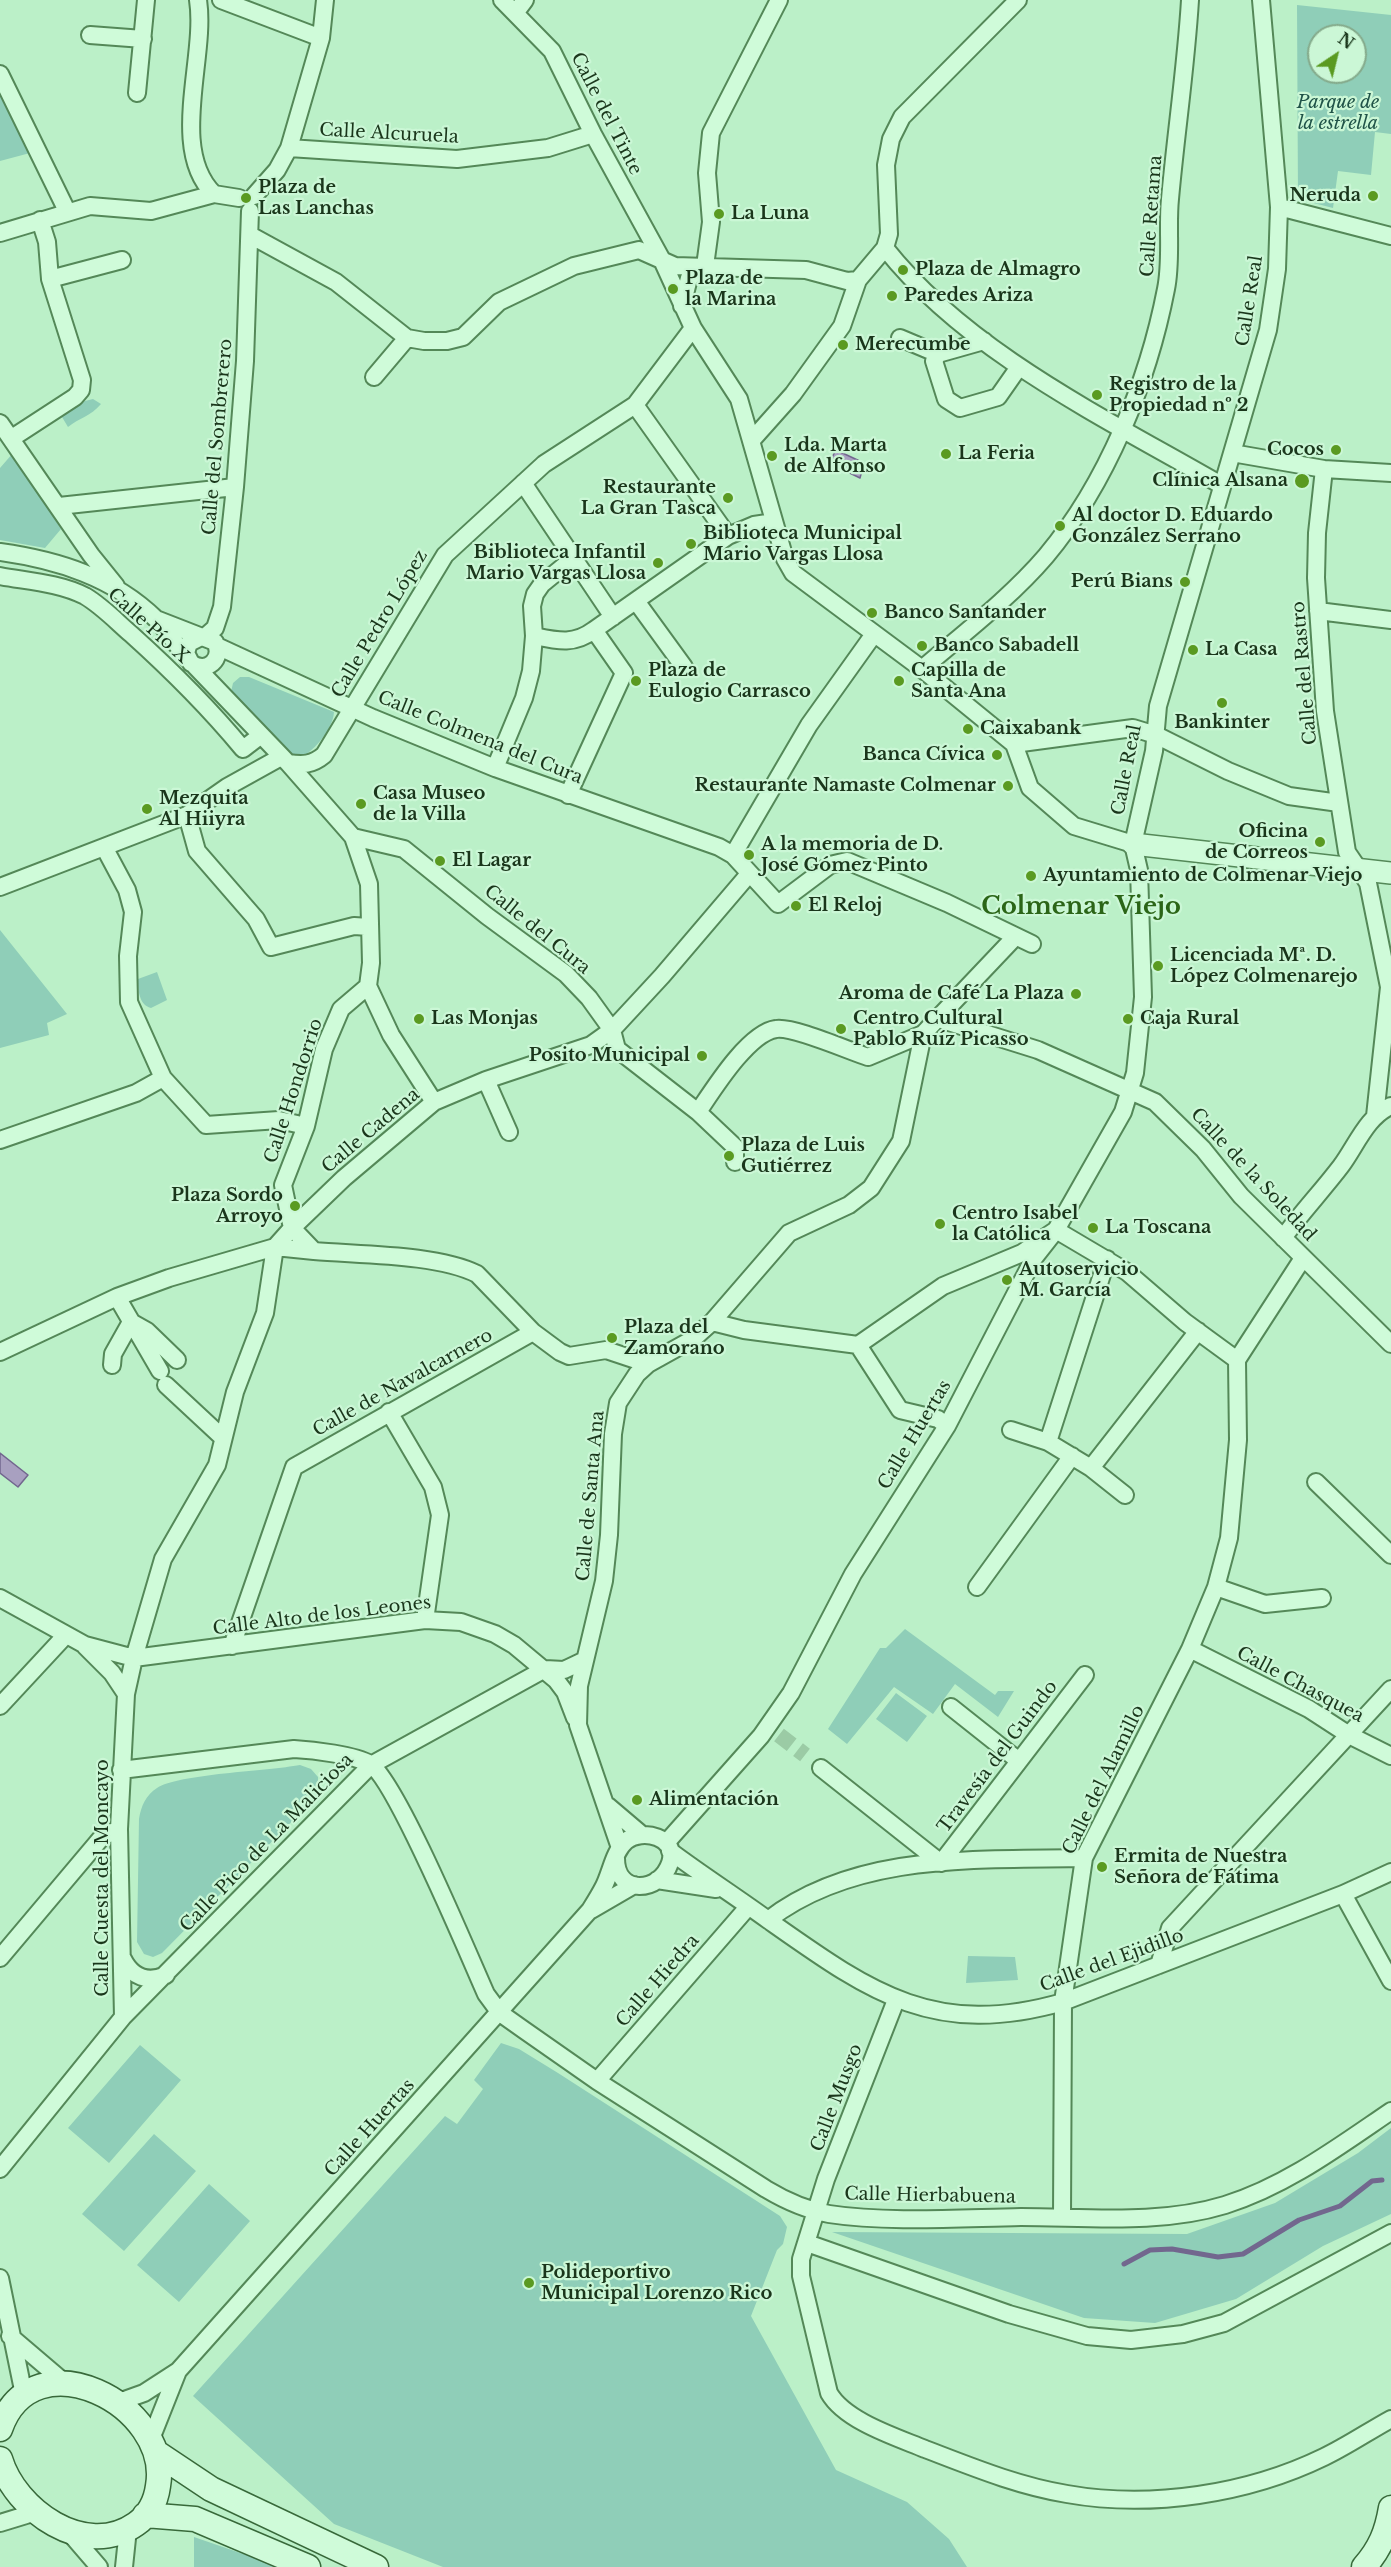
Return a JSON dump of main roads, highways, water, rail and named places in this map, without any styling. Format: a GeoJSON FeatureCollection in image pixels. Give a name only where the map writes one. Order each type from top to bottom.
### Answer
{"type":"FeatureCollection","features":[{"type":"Feature","properties":{"kind":"main road"},"geometry":{"type":"LineString","coordinates":[[0,2429],[12,2401],[39,2387],[64,2382],[97,2390],[135,2420],[154,2446],[211,2489],[376,2567]]}},
{"type":"Feature","properties":{"kind":"main road"},"geometry":{"type":"LineString","coordinates":[[136,2522],[156,2499],[160,2476],[154,2446]]}},
{"type":"Feature","properties":{"kind":"main road"},"geometry":{"type":"LineString","coordinates":[[1,2471],[36,2512],[68,2531],[102,2536],[136,2522],[195,2519],[308,2567]]}},
{"type":"Feature","properties":{"kind":"main road"},"geometry":{"type":"LineString","coordinates":[[1364,2567],[1374,2556],[1387,2532],[1391,2508]]}},
{"type":"Feature","properties":{"kind":"waterway"},"geometry":{"type":"LineString","coordinates":[[1124,2264],[1150,2250],[1172,2249],[1218,2257],[1243,2254],[1299,2220],[1340,2206],[1372,2181],[1382,2180]]}},
{"type":"Feature","properties":{"kind":"tunnel"},"geometry":{"type":"LineString","coordinates":[[779,1735],[805,1755]]}},
{"type":"Feature","properties":{"kind":"place","name":"Neruda"},"geometry":{"type":"Point","coordinates":[1373,196]}},
{"type":"Feature","properties":{"kind":"place","name":"Plaza de Las Lanchas"},"geometry":{"type":"Point","coordinates":[246,198]}},
{"type":"Feature","properties":{"kind":"place","name":"La Luna"},"geometry":{"type":"Point","coordinates":[719,214]}},
{"type":"Feature","properties":{"kind":"place","name":"Plaza de Almagro"},"geometry":{"type":"Point","coordinates":[903,270]}},
{"type":"Feature","properties":{"kind":"place","name":"Plaza de la Marina"},"geometry":{"type":"Point","coordinates":[673,289]}},
{"type":"Feature","properties":{"kind":"place","name":"Paredes Ariza"},"geometry":{"type":"Point","coordinates":[892,296]}},
{"type":"Feature","properties":{"kind":"place","name":"Merecumbe"},"geometry":{"type":"Point","coordinates":[843,345]}},
{"type":"Feature","properties":{"kind":"place","name":"Registro de la Propiedad nº 2"},"geometry":{"type":"Point","coordinates":[1097,395]}},
{"type":"Feature","properties":{"kind":"place","name":"Cocos"},"geometry":{"type":"Point","coordinates":[1336,450]}},
{"type":"Feature","properties":{"kind":"place","name":"La Feria"},"geometry":{"type":"Point","coordinates":[946,454]}},
{"type":"Feature","properties":{"kind":"place","name":"Lda. Marta de Alfonso"},"geometry":{"type":"Point","coordinates":[772,456]}},
{"type":"Feature","properties":{"kind":"place","name":"Clínica Alsana"},"geometry":{"type":"Point","coordinates":[1302,481]}},
{"type":"Feature","properties":{"kind":"place","name":"Restaurante La Gran Tasca"},"geometry":{"type":"Point","coordinates":[728,498]}},
{"type":"Feature","properties":{"kind":"place","name":"Al doctor D. Eduardo González Serrano"},"geometry":{"type":"Point","coordinates":[1060,526]}},
{"type":"Feature","properties":{"kind":"place","name":"Biblioteca Municipal Mario Vargas Llosa"},"geometry":{"type":"Point","coordinates":[691,544]}},
{"type":"Feature","properties":{"kind":"place","name":"Biblioteca Infantil Mario Vargas Llosa"},"geometry":{"type":"Point","coordinates":[658,563]}},
{"type":"Feature","properties":{"kind":"place","name":"Perú Bians"},"geometry":{"type":"Point","coordinates":[1185,582]}},
{"type":"Feature","properties":{"kind":"place","name":"Banco Santander"},"geometry":{"type":"Point","coordinates":[872,613]}},
{"type":"Feature","properties":{"kind":"place","name":"Banco Sabadell"},"geometry":{"type":"Point","coordinates":[922,646]}},
{"type":"Feature","properties":{"kind":"place","name":"La Casa"},"geometry":{"type":"Point","coordinates":[1193,650]}},
{"type":"Feature","properties":{"kind":"place","name":"Plaza de Eulogio Carrasco"},"geometry":{"type":"Point","coordinates":[636,681]}},
{"type":"Feature","properties":{"kind":"place","name":"Capilla de Santa Ana"},"geometry":{"type":"Point","coordinates":[899,681]}},
{"type":"Feature","properties":{"kind":"place","name":"Bankinter"},"geometry":{"type":"Point","coordinates":[1222,703]}},
{"type":"Feature","properties":{"kind":"place","name":"Caixabank"},"geometry":{"type":"Point","coordinates":[968,729]}},
{"type":"Feature","properties":{"kind":"place","name":"Banca Cívica"},"geometry":{"type":"Point","coordinates":[997,755]}},
{"type":"Feature","properties":{"kind":"place","name":"Restaurante Namaste Colmenar"},"geometry":{"type":"Point","coordinates":[1008,786]}},
{"type":"Feature","properties":{"kind":"place","name":"Casa Museo de la Villa"},"geometry":{"type":"Point","coordinates":[361,804]}},
{"type":"Feature","properties":{"kind":"place","name":"Mezquita Al Hiiyra"},"geometry":{"type":"Point","coordinates":[147,809]}},
{"type":"Feature","properties":{"kind":"place","name":"Oficina de Correos"},"geometry":{"type":"Point","coordinates":[1320,842]}},
{"type":"Feature","properties":{"kind":"place","name":"A la memoria de D. José Gómez Pinto"},"geometry":{"type":"Point","coordinates":[749,855]}},
{"type":"Feature","properties":{"kind":"place","name":"El Lagar"},"geometry":{"type":"Point","coordinates":[440,861]}},
{"type":"Feature","properties":{"kind":"place","name":"Ayuntamiento de Colmenar Viejo"},"geometry":{"type":"Point","coordinates":[1031,876]}},
{"type":"Feature","properties":{"kind":"place","name":"El Reloj"},"geometry":{"type":"Point","coordinates":[796,906]}},
{"type":"Feature","properties":{"kind":"place","name":"Licenciada Mª. D. López Colmenarejo"},"geometry":{"type":"Point","coordinates":[1158,966]}},
{"type":"Feature","properties":{"kind":"place","name":"Aroma de Café La Plaza"},"geometry":{"type":"Point","coordinates":[1076,994]}},
{"type":"Feature","properties":{"kind":"place","name":"Las Monjas"},"geometry":{"type":"Point","coordinates":[419,1019]}},
{"type":"Feature","properties":{"kind":"place","name":"Caja Rural"},"geometry":{"type":"Point","coordinates":[1128,1019]}},
{"type":"Feature","properties":{"kind":"place","name":"Centro Cultural Pablo Ruíz Picasso"},"geometry":{"type":"Point","coordinates":[841,1029]}},
{"type":"Feature","properties":{"kind":"place","name":"Posito Municipal"},"geometry":{"type":"Point","coordinates":[702,1056]}},
{"type":"Feature","properties":{"kind":"place","name":"Plaza de Luis Gutiérrez"},"geometry":{"type":"Point","coordinates":[729,1156]}},
{"type":"Feature","properties":{"kind":"place","name":"Plaza Sordo Arroyo"},"geometry":{"type":"Point","coordinates":[295,1206]}},
{"type":"Feature","properties":{"kind":"place","name":"Centro Isabel la Católica"},"geometry":{"type":"Point","coordinates":[940,1224]}},
{"type":"Feature","properties":{"kind":"place","name":"La Toscana"},"geometry":{"type":"Point","coordinates":[1093,1228]}},
{"type":"Feature","properties":{"kind":"place","name":"Autoservicio M. García"},"geometry":{"type":"Point","coordinates":[1007,1280]}},
{"type":"Feature","properties":{"kind":"place","name":"Plaza del Zamorano"},"geometry":{"type":"Point","coordinates":[612,1338]}},
{"type":"Feature","properties":{"kind":"place","name":"Alimentación"},"geometry":{"type":"Point","coordinates":[637,1800]}},
{"type":"Feature","properties":{"kind":"place","name":"Ermita de Nuestra Señora de Fátima"},"geometry":{"type":"Point","coordinates":[1102,1867]}},
{"type":"Feature","properties":{"kind":"place","name":"Polideportivo Municipal Lorenzo Rico"},"geometry":{"type":"Point","coordinates":[529,2283]}},
{"type":"Feature","properties":{"kind":"district","name":"Colmenar Viejo"},"geometry":{"type":"Point","coordinates":[1081,907]}},
{"type":"Feature","properties":{"kind":"park label","name":"Parque de la estrella"},"geometry":{"type":"Point","coordinates":[1338,113]}}]}
